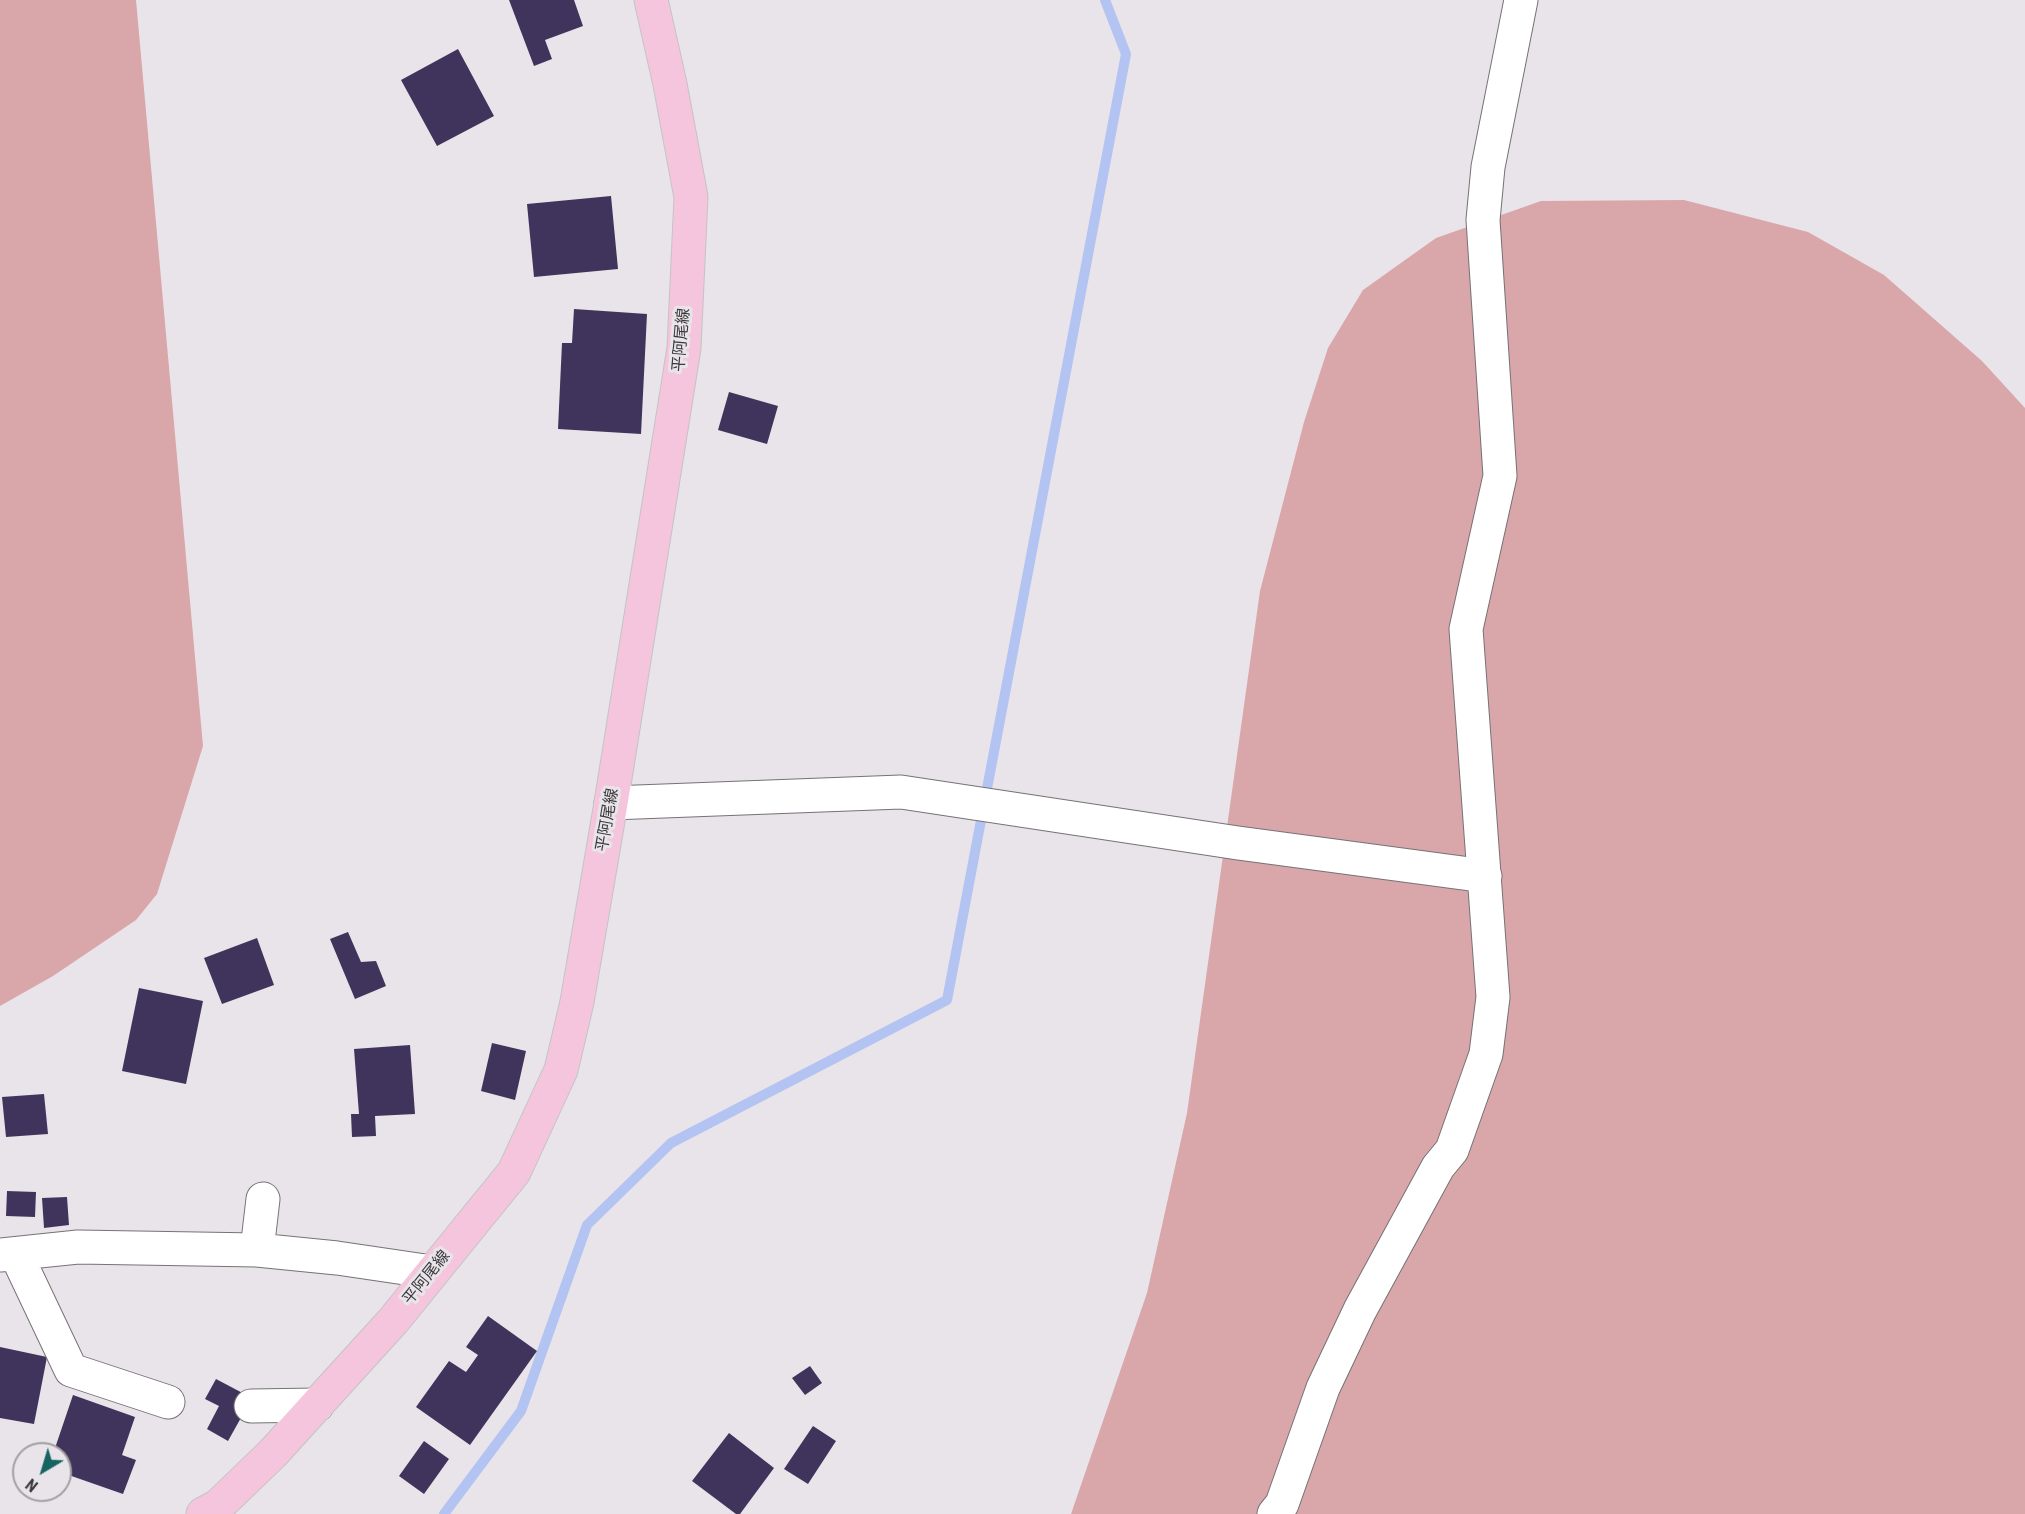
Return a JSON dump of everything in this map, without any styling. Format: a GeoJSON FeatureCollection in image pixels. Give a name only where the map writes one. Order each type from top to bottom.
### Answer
{"type":"FeatureCollection","features":[{"type":"Feature","properties":{"kind":"main road","name":"平阿尾線"},"geometry":{"type":"LineString","coordinates":[[203,1514],[218,1506],[273,1453],[317,1405],[393,1321],[514,1172],[561,1070],[577,1002],[611,803],[684,336],[690,197],[670,84],[651,0]]}},
{"type":"Feature","properties":{"kind":"street"},"geometry":{"type":"LineString","coordinates":[[1274,1514],[1282,1504],[1323,1388],[1360,1310],[1438,1167],[1452,1150],[1486,1054],[1493,997],[1466,629],[1500,476],[1483,220],[1488,167],[1521,0]]}},
{"type":"Feature","properties":{"kind":"street"},"geometry":{"type":"LineString","coordinates":[[611,803],[901,792],[1238,843],[1485,876]]}},
{"type":"Feature","properties":{"kind":"street"},"geometry":{"type":"LineString","coordinates":[[258,1250],[263,1199]]}},
{"type":"Feature","properties":{"kind":"street"},"geometry":{"type":"LineString","coordinates":[[168,1402],[71,1370],[8,1255],[78,1247],[258,1250],[337,1258],[432,1272]]}},
{"type":"Feature","properties":{"kind":"street"},"geometry":{"type":"LineString","coordinates":[[251,1406],[317,1405]]}},
{"type":"Feature","properties":{"kind":"shaded area"},"geometry":{"type":"Polygon","coordinates":[[[0,0],[136,0],[203,746],[157,894],[136,920],[53,976],[0,1006],[0,0]]]}},
{"type":"Feature","properties":{"kind":"shaded area"},"geometry":{"type":"Polygon","coordinates":[[[1684,200],[1808,232],[1884,275],[1982,361],[2025,408],[2025,1514],[1071,1514],[1147,1293],[1187,1113],[1260,591],[1304,422],[1328,348],[1363,290],[1436,238],[1541,201],[1684,200]]]}},
{"type":"Feature","properties":{"kind":"building"},"geometry":{"type":"Polygon","coordinates":[[[509,0],[574,0],[583,26],[545,40],[552,59],[534,66],[509,0]]]}},
{"type":"Feature","properties":{"kind":"building"},"geometry":{"type":"Polygon","coordinates":[[[458,49],[494,116],[437,146],[401,80],[458,49]]]}},
{"type":"Feature","properties":{"kind":"building"},"geometry":{"type":"Polygon","coordinates":[[[611,196],[618,269],[534,277],[527,204],[611,196]]]}},
{"type":"Feature","properties":{"kind":"building"},"geometry":{"type":"Polygon","coordinates":[[[574,309],[647,314],[641,434],[558,429],[562,343],[572,343],[574,309]]]}},
{"type":"Feature","properties":{"kind":"building"},"geometry":{"type":"Polygon","coordinates":[[[729,392],[778,406],[767,444],[718,430],[729,392]]]}},
{"type":"Feature","properties":{"kind":"building"},"geometry":{"type":"Polygon","coordinates":[[[348,932],[361,962],[376,961],[386,986],[355,999],[330,939],[348,932]]]}},
{"type":"Feature","properties":{"kind":"building"},"geometry":{"type":"Polygon","coordinates":[[[257,938],[274,985],[222,1004],[204,958],[257,938]]]}},
{"type":"Feature","properties":{"kind":"building"},"geometry":{"type":"Polygon","coordinates":[[[139,988],[203,1001],[186,1084],[122,1071],[139,988]]]}},
{"type":"Feature","properties":{"kind":"building"},"geometry":{"type":"Polygon","coordinates":[[[492,1043],[526,1051],[515,1100],[481,1091],[492,1043]]]}},
{"type":"Feature","properties":{"kind":"building"},"geometry":{"type":"Polygon","coordinates":[[[410,1045],[415,1114],[375,1116],[376,1136],[352,1137],[351,1114],[359,1114],[354,1049],[410,1045]]]}},
{"type":"Feature","properties":{"kind":"building"},"geometry":{"type":"Polygon","coordinates":[[[44,1094],[48,1134],[6,1137],[2,1097],[44,1094]]]}},
{"type":"Feature","properties":{"kind":"building"},"geometry":{"type":"Polygon","coordinates":[[[7,1191],[36,1192],[35,1217],[6,1216],[7,1191]]]}},
{"type":"Feature","properties":{"kind":"building"},"geometry":{"type":"Polygon","coordinates":[[[67,1197],[69,1225],[44,1228],[42,1198],[67,1197]]]}},
{"type":"Feature","properties":{"kind":"building"},"geometry":{"type":"Polygon","coordinates":[[[488,1316],[537,1351],[470,1445],[416,1407],[449,1361],[466,1372],[478,1355],[466,1347],[488,1316]]]}},
{"type":"Feature","properties":{"kind":"building"},"geometry":{"type":"Polygon","coordinates":[[[0,1347],[47,1357],[34,1424],[0,1418],[0,1347]]]}},
{"type":"Feature","properties":{"kind":"building"},"geometry":{"type":"Polygon","coordinates":[[[810,1366],[822,1383],[805,1395],[792,1378],[810,1366]]]}},
{"type":"Feature","properties":{"kind":"building"},"geometry":{"type":"Polygon","coordinates":[[[216,1379],[252,1398],[228,1441],[207,1429],[219,1406],[205,1399],[216,1379]]]}},
{"type":"Feature","properties":{"kind":"building"},"geometry":{"type":"Polygon","coordinates":[[[73,1395],[135,1417],[122,1455],[136,1460],[123,1494],[72,1476],[72,1442],[57,1442],[73,1395]]]}},
{"type":"Feature","properties":{"kind":"building"},"geometry":{"type":"Polygon","coordinates":[[[813,1426],[836,1441],[808,1484],[784,1469],[813,1426]]]}},
{"type":"Feature","properties":{"kind":"building"},"geometry":{"type":"Polygon","coordinates":[[[729,1433],[774,1468],[740,1514],[736,1514],[692,1481],[729,1433]]]}},
{"type":"Feature","properties":{"kind":"building"},"geometry":{"type":"Polygon","coordinates":[[[424,1441],[449,1459],[424,1494],[399,1476],[424,1441]]]}},
{"type":"Feature","properties":{"kind":"waterway"},"geometry":{"type":"LineString","coordinates":[[444,1514],[521,1411],[587,1225],[671,1143],[947,1000],[1126,54],[1105,0]]}}]}
